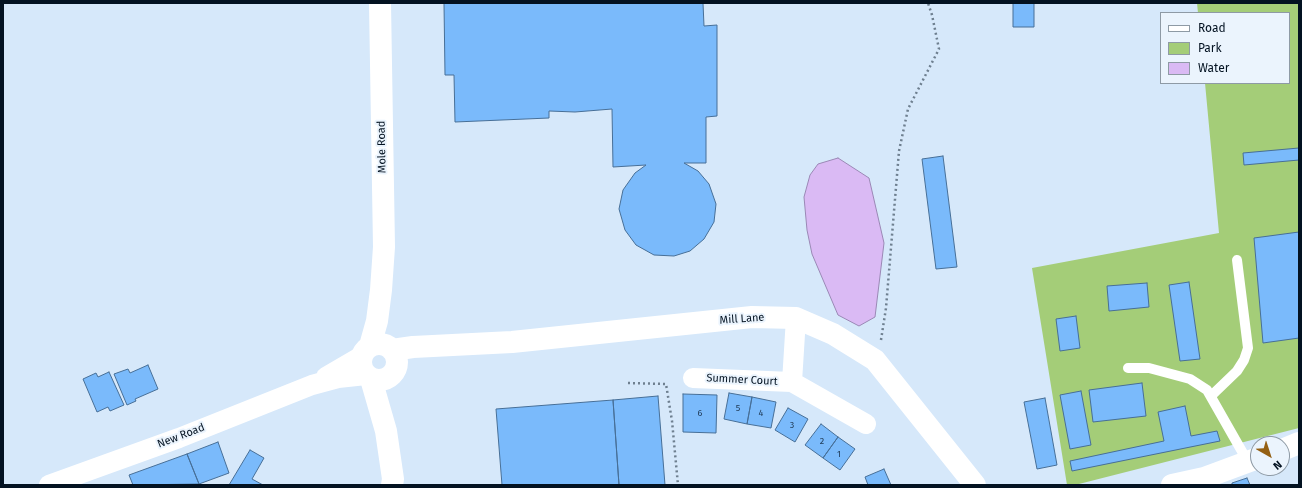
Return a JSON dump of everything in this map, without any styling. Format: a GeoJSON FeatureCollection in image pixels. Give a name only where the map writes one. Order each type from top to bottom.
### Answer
{"type":"FeatureCollection","features":[{"type":"Feature","properties":{"kind":"street","name":"Mole Road"},"geometry":{"type":"LineString","coordinates":[[379,362],[377,321],[384,247],[380,3]]}},
{"type":"Feature","properties":{"kind":"street","name":"Mill Lane"},"geometry":{"type":"LineString","coordinates":[[379,362],[413,347],[440,347],[512,342],[752,317],[796,318],[833,334],[875,360],[975,485]]}},
{"type":"Feature","properties":{"kind":"street","name":"Summer Court"},"geometry":{"type":"LineString","coordinates":[[792,382],[796,318]]}},
{"type":"Feature","properties":{"kind":"street","name":"New Road"},"geometry":{"type":"LineString","coordinates":[[49,485],[179,438],[312,385],[338,378],[379,362]]}},
{"type":"Feature","properties":{"kind":"street"},"geometry":{"type":"LineString","coordinates":[[379,362],[386,431],[393,479],[392,485]]}},
{"type":"Feature","properties":{"kind":"street","name":"Summer Court"},"geometry":{"type":"LineString","coordinates":[[693,378],[792,382],[866,424]]}},
{"type":"Feature","properties":{"kind":"street"},"geometry":{"type":"LineString","coordinates":[[1172,485],[1204,478],[1250,461]]}},
{"type":"Feature","properties":{"kind":"lane"},"geometry":{"type":"LineString","coordinates":[[1210,396],[1236,371],[1244,360],[1248,348],[1236,260]]}},
{"type":"Feature","properties":{"kind":"lane"},"geometry":{"type":"LineString","coordinates":[[1128,368],[1149,368],[1190,379],[1207,390],[1250,456]]}},
{"type":"Feature","properties":{"kind":"path"},"geometry":{"type":"LineString","coordinates":[[875,360],[880,343],[886,308],[899,151],[908,109],[939,49],[928,3]]}},
{"type":"Feature","properties":{"kind":"path"},"geometry":{"type":"LineString","coordinates":[[628,383],[666,384],[672,421],[678,485]]}},
{"type":"Feature","properties":{"kind":"green space"},"geometry":{"type":"Polygon","coordinates":[[[1197,3],[1299,3],[1299,428],[1268,436],[1250,436],[1250,440],[1075,485],[1067,485],[1032,268],[1219,233],[1205,84],[1290,84],[1290,12],[1198,12],[1197,3]]]}},
{"type":"Feature","properties":{"kind":"water"},"geometry":{"type":"Polygon","coordinates":[[[838,158],[869,178],[884,243],[875,317],[859,326],[838,315],[812,254],[807,230],[804,197],[810,175],[818,164],[838,158]]]}},
{"type":"Feature","properties":{"kind":"building"},"geometry":{"type":"Polygon","coordinates":[[[444,3],[703,3],[704,26],[717,25],[717,116],[706,117],[706,163],[684,163],[698,171],[709,184],[716,204],[714,222],[704,239],[690,251],[674,256],[654,255],[636,245],[625,230],[619,209],[623,190],[635,173],[646,165],[613,167],[612,109],[575,112],[549,111],[549,118],[455,122],[454,75],[445,75],[444,3]]]}},
{"type":"Feature","properties":{"kind":"building"},"geometry":{"type":"Polygon","coordinates":[[[1013,3],[1034,3],[1034,27],[1013,27],[1013,3]]]}},
{"type":"Feature","properties":{"kind":"building"},"geometry":{"type":"Polygon","coordinates":[[[1299,148],[1299,160],[1244,165],[1243,153],[1299,148]]]}},
{"type":"Feature","properties":{"kind":"building"},"geometry":{"type":"Polygon","coordinates":[[[943,156],[957,267],[936,269],[922,159],[943,156]]]}},
{"type":"Feature","properties":{"kind":"building"},"geometry":{"type":"Polygon","coordinates":[[[1299,232],[1299,338],[1263,343],[1254,238],[1299,232]]]}},
{"type":"Feature","properties":{"kind":"building"},"geometry":{"type":"Polygon","coordinates":[[[1189,282],[1200,359],[1180,361],[1169,285],[1189,282]]]}},
{"type":"Feature","properties":{"kind":"building"},"geometry":{"type":"Polygon","coordinates":[[[1147,283],[1149,307],[1109,311],[1107,286],[1147,283]]]}},
{"type":"Feature","properties":{"kind":"building"},"geometry":{"type":"Polygon","coordinates":[[[1076,316],[1080,348],[1060,351],[1056,319],[1076,316]]]}},
{"type":"Feature","properties":{"kind":"building"},"geometry":{"type":"Polygon","coordinates":[[[148,365],[158,389],[135,399],[136,401],[127,405],[114,374],[128,369],[130,373],[148,365]]]}},
{"type":"Feature","properties":{"kind":"building"},"geometry":{"type":"Polygon","coordinates":[[[109,372],[124,405],[110,411],[108,407],[97,412],[83,379],[96,373],[98,377],[109,372]]]}},
{"type":"Feature","properties":{"kind":"building"},"geometry":{"type":"Polygon","coordinates":[[[1142,383],[1146,416],[1093,422],[1089,390],[1142,383]]]}},
{"type":"Feature","properties":{"kind":"building"},"geometry":{"type":"Polygon","coordinates":[[[1081,391],[1091,445],[1070,449],[1060,395],[1081,391]]]}},
{"type":"Feature","properties":{"kind":"building"},"geometry":{"type":"Polygon","coordinates":[[[729,393],[752,397],[747,424],[724,419],[729,393]]]}},
{"type":"Feature","properties":{"kind":"building"},"geometry":{"type":"Polygon","coordinates":[[[683,394],[717,395],[716,433],[683,432],[683,394]]]}},
{"type":"Feature","properties":{"kind":"building"},"geometry":{"type":"Polygon","coordinates":[[[658,396],[665,485],[619,485],[613,400],[658,396]]]}},
{"type":"Feature","properties":{"kind":"building"},"geometry":{"type":"Polygon","coordinates":[[[752,397],[776,402],[771,428],[747,424],[752,397]]]}},
{"type":"Feature","properties":{"kind":"building"},"geometry":{"type":"Polygon","coordinates":[[[1045,398],[1057,465],[1037,469],[1024,402],[1045,398]]]}},
{"type":"Feature","properties":{"kind":"building"},"geometry":{"type":"Polygon","coordinates":[[[613,400],[619,485],[502,485],[496,409],[613,400]]]}},
{"type":"Feature","properties":{"kind":"building"},"geometry":{"type":"Polygon","coordinates":[[[1185,406],[1191,436],[1217,431],[1220,441],[1072,471],[1070,461],[1164,441],[1158,412],[1185,406]]]}},
{"type":"Feature","properties":{"kind":"building"},"geometry":{"type":"Polygon","coordinates":[[[788,408],[808,419],[795,442],[775,430],[788,408]]]}},
{"type":"Feature","properties":{"kind":"building"},"geometry":{"type":"Polygon","coordinates":[[[821,424],[838,437],[823,458],[805,445],[821,424]]]}},
{"type":"Feature","properties":{"kind":"building"},"geometry":{"type":"Polygon","coordinates":[[[838,437],[855,449],[840,470],[823,458],[838,437]]]}},
{"type":"Feature","properties":{"kind":"building"},"geometry":{"type":"Polygon","coordinates":[[[218,442],[229,473],[199,484],[187,454],[218,442]]]}},
{"type":"Feature","properties":{"kind":"building"},"geometry":{"type":"Polygon","coordinates":[[[250,450],[264,458],[252,479],[263,485],[229,485],[250,450]]]}},
{"type":"Feature","properties":{"kind":"building"},"geometry":{"type":"Polygon","coordinates":[[[187,454],[199,484],[133,485],[129,475],[187,454]]]}},
{"type":"Feature","properties":{"kind":"building"},"geometry":{"type":"Polygon","coordinates":[[[884,469],[891,485],[868,485],[865,477],[884,469]]]}},
{"type":"Feature","properties":{"kind":"building"},"geometry":{"type":"Polygon","coordinates":[[[1247,478],[1250,485],[1232,485],[1232,483],[1247,478]]]}}]}
